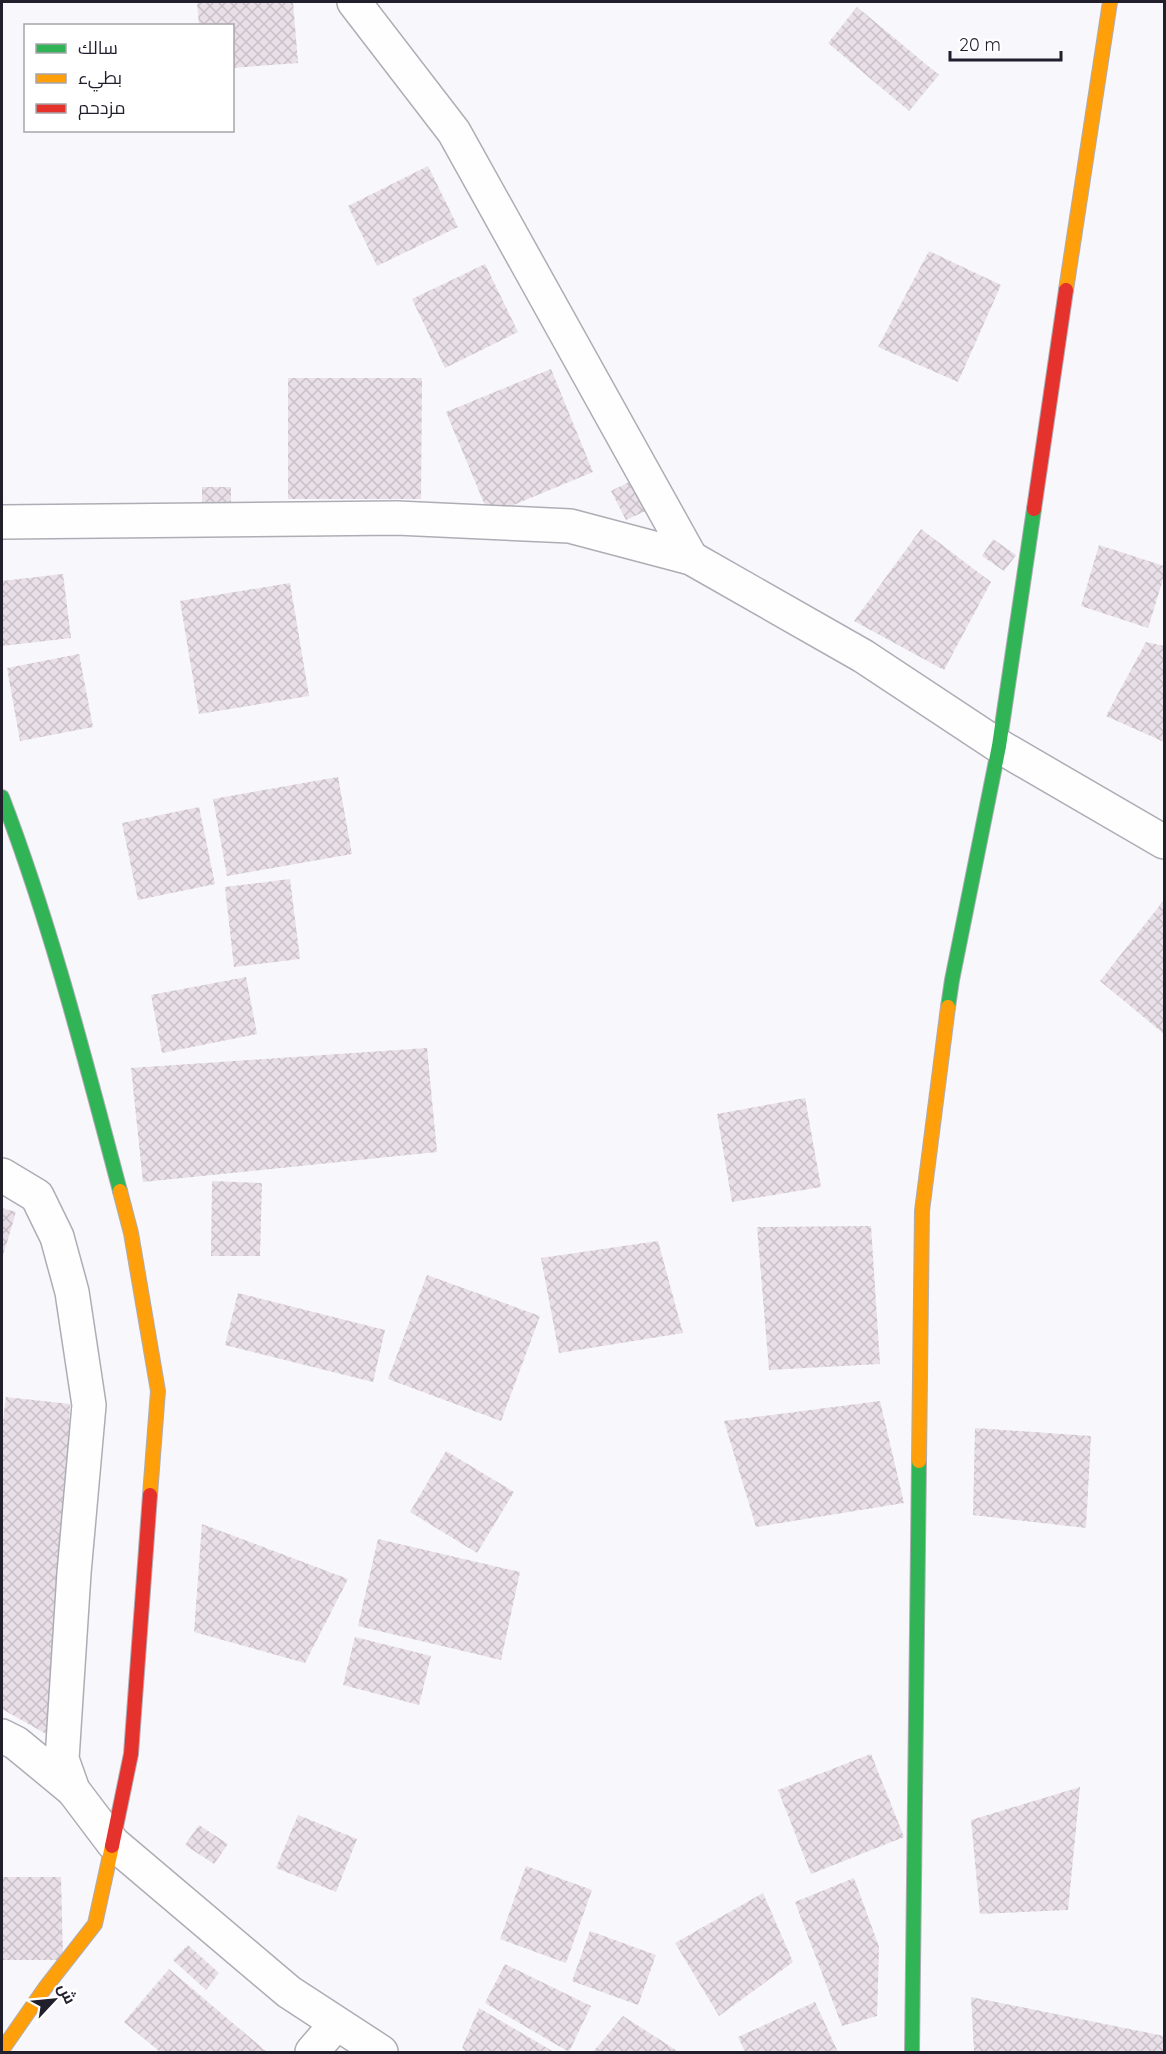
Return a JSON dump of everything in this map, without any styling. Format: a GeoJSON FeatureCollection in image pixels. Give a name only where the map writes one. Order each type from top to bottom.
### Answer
{"type":"FeatureCollection","features":[{"type":"Feature","properties":{"kind":"street"},"geometry":{"type":"LineString","coordinates":[[354,2],[454,132],[691,558]]}},
{"type":"Feature","properties":{"kind":"street"},"geometry":{"type":"LineString","coordinates":[[912,2052],[922,1211],[952,980],[999,746],[1110,2]]}},
{"type":"Feature","properties":{"kind":"street"},"geometry":{"type":"LineString","coordinates":[[2,522],[397,518],[570,526],[691,558],[863,656],[999,746],[1164,842]]}},
{"type":"Feature","properties":{"kind":"street"},"geometry":{"type":"LineString","coordinates":[[2,797],[19,841],[77,1031],[125,1211],[158,1391],[131,1754],[95,1924],[45,1988],[2,2049]]}},
{"type":"Feature","properties":{"kind":"street"},"geometry":{"type":"LineString","coordinates":[[2,1175],[37,1196],[57,1237],[72,1292],[89,1405],[74,1573],[62,1759],[73,1790]]}},
{"type":"Feature","properties":{"kind":"street"},"geometry":{"type":"LineString","coordinates":[[2,1736],[16,1743],[73,1790],[113,1843],[289,1992],[381,2052]]}},
{"type":"Feature","properties":{"kind":"street"},"geometry":{"type":"LineString","coordinates":[[312,2052],[336,2024]]}},
{"type":"Feature","properties":{"kind":"building"},"geometry":{"type":"Polygon","coordinates":[[[197,2],[293,2],[298,63],[234,68],[234,24],[199,24],[197,2]]]}},
{"type":"Feature","properties":{"kind":"building"},"geometry":{"type":"Polygon","coordinates":[[[857,7],[939,75],[909,111],[828,43],[857,7]]]}},
{"type":"Feature","properties":{"kind":"building"},"geometry":{"type":"Polygon","coordinates":[[[428,166],[458,227],[377,266],[348,206],[428,166]]]}},
{"type":"Feature","properties":{"kind":"building"},"geometry":{"type":"Polygon","coordinates":[[[929,251],[1001,285],[958,382],[878,347],[929,251]]]}},
{"type":"Feature","properties":{"kind":"building"},"geometry":{"type":"Polygon","coordinates":[[[485,264],[518,332],[445,368],[412,299],[485,264]]]}},
{"type":"Feature","properties":{"kind":"building"},"geometry":{"type":"Polygon","coordinates":[[[551,369],[593,472],[489,515],[446,412],[551,369]]]}},
{"type":"Feature","properties":{"kind":"building"},"geometry":{"type":"Polygon","coordinates":[[[288,378],[422,378],[421,499],[288,499],[288,378]]]}},
{"type":"Feature","properties":{"kind":"building"},"geometry":{"type":"Polygon","coordinates":[[[633,480],[648,510],[626,520],[611,491],[633,480]]]}},
{"type":"Feature","properties":{"kind":"building"},"geometry":{"type":"Polygon","coordinates":[[[202,487],[231,487],[231,510],[202,509],[202,487]]]}},
{"type":"Feature","properties":{"kind":"building"},"geometry":{"type":"Polygon","coordinates":[[[921,529],[991,582],[944,670],[854,621],[921,529]]]}},
{"type":"Feature","properties":{"kind":"building"},"geometry":{"type":"Polygon","coordinates":[[[993,539],[1016,555],[1004,571],[982,556],[993,539]]]}},
{"type":"Feature","properties":{"kind":"building"},"geometry":{"type":"Polygon","coordinates":[[[1099,545],[1164,566],[1164,576],[1148,628],[1081,606],[1099,545]]]}},
{"type":"Feature","properties":{"kind":"building"},"geometry":{"type":"Polygon","coordinates":[[[63,574],[71,638],[2,646],[2,581],[63,574]]]}},
{"type":"Feature","properties":{"kind":"building"},"geometry":{"type":"Polygon","coordinates":[[[290,583],[309,696],[199,714],[180,601],[290,583]]]}},
{"type":"Feature","properties":{"kind":"building"},"geometry":{"type":"Polygon","coordinates":[[[1146,642],[1164,646],[1164,742],[1106,716],[1146,642]]]}},
{"type":"Feature","properties":{"kind":"building"},"geometry":{"type":"Polygon","coordinates":[[[79,654],[93,727],[20,741],[7,668],[79,654]]]}},
{"type":"Feature","properties":{"kind":"building"},"geometry":{"type":"Polygon","coordinates":[[[338,777],[352,854],[227,876],[213,799],[338,777]]]}},
{"type":"Feature","properties":{"kind":"building"},"geometry":{"type":"Polygon","coordinates":[[[199,807],[215,884],[138,900],[122,823],[199,807]]]}},
{"type":"Feature","properties":{"kind":"building"},"geometry":{"type":"Polygon","coordinates":[[[290,879],[300,959],[234,967],[225,887],[290,879]]]}},
{"type":"Feature","properties":{"kind":"building"},"geometry":{"type":"Polygon","coordinates":[[[1164,900],[1164,1034],[1100,981],[1164,900]]]}},
{"type":"Feature","properties":{"kind":"building"},"geometry":{"type":"Polygon","coordinates":[[[246,977],[257,1034],[162,1053],[151,995],[246,977]]]}},
{"type":"Feature","properties":{"kind":"building"},"geometry":{"type":"Polygon","coordinates":[[[427,1048],[437,1152],[143,1182],[131,1068],[427,1048]]]}},
{"type":"Feature","properties":{"kind":"building"},"geometry":{"type":"Polygon","coordinates":[[[805,1098],[821,1187],[732,1202],[717,1114],[805,1098]]]}},
{"type":"Feature","properties":{"kind":"building"},"geometry":{"type":"Polygon","coordinates":[[[212,1181],[262,1183],[260,1256],[211,1256],[212,1181]]]}},
{"type":"Feature","properties":{"kind":"building"},"geometry":{"type":"Polygon","coordinates":[[[2,1208],[16,1212],[2,1259],[2,1208]]]}},
{"type":"Feature","properties":{"kind":"building"},"geometry":{"type":"Polygon","coordinates":[[[871,1226],[880,1364],[769,1370],[757,1227],[871,1226]]]}},
{"type":"Feature","properties":{"kind":"building"},"geometry":{"type":"Polygon","coordinates":[[[658,1241],[683,1333],[559,1353],[541,1258],[658,1241]]]}},
{"type":"Feature","properties":{"kind":"building"},"geometry":{"type":"Polygon","coordinates":[[[427,1275],[540,1316],[501,1421],[388,1379],[427,1275]]]}},
{"type":"Feature","properties":{"kind":"building"},"geometry":{"type":"Polygon","coordinates":[[[238,1293],[385,1330],[373,1382],[225,1345],[238,1293]]]}},
{"type":"Feature","properties":{"kind":"building"},"geometry":{"type":"Polygon","coordinates":[[[6,1397],[70,1404],[55,1739],[2,1709],[2,1430],[6,1397]]]}},
{"type":"Feature","properties":{"kind":"building"},"geometry":{"type":"Polygon","coordinates":[[[880,1401],[904,1503],[756,1527],[724,1421],[880,1401]]]}},
{"type":"Feature","properties":{"kind":"building"},"geometry":{"type":"Polygon","coordinates":[[[975,1428],[1091,1436],[1086,1528],[973,1515],[975,1428]]]}},
{"type":"Feature","properties":{"kind":"building"},"geometry":{"type":"Polygon","coordinates":[[[446,1451],[514,1492],[477,1553],[410,1512],[446,1451]]]}},
{"type":"Feature","properties":{"kind":"building"},"geometry":{"type":"Polygon","coordinates":[[[202,1524],[348,1579],[305,1663],[194,1632],[202,1524]]]}},
{"type":"Feature","properties":{"kind":"building"},"geometry":{"type":"Polygon","coordinates":[[[378,1539],[520,1572],[501,1660],[358,1626],[378,1539]]]}},
{"type":"Feature","properties":{"kind":"building"},"geometry":{"type":"Polygon","coordinates":[[[355,1637],[431,1656],[419,1705],[343,1685],[355,1637]]]}},
{"type":"Feature","properties":{"kind":"building"},"geometry":{"type":"Polygon","coordinates":[[[871,1754],[904,1837],[811,1874],[778,1790],[871,1754]]]}},
{"type":"Feature","properties":{"kind":"building"},"geometry":{"type":"Polygon","coordinates":[[[1080,1787],[1068,1910],[980,1914],[971,1820],[1080,1787]]]}},
{"type":"Feature","properties":{"kind":"building"},"geometry":{"type":"Polygon","coordinates":[[[298,1815],[357,1839],[336,1892],[276,1868],[298,1815]]]}},
{"type":"Feature","properties":{"kind":"building"},"geometry":{"type":"Polygon","coordinates":[[[199,1825],[228,1844],[214,1864],[185,1845],[199,1825]]]}},
{"type":"Feature","properties":{"kind":"building"},"geometry":{"type":"Polygon","coordinates":[[[526,1866],[592,1890],[566,1963],[500,1939],[526,1866]]]}},
{"type":"Feature","properties":{"kind":"building"},"geometry":{"type":"Polygon","coordinates":[[[2,1877],[61,1877],[63,1960],[2,1960],[2,1877]]]}},
{"type":"Feature","properties":{"kind":"building"},"geometry":{"type":"Polygon","coordinates":[[[854,1878],[879,1947],[877,2016],[842,2026],[795,1902],[854,1878]]]}},
{"type":"Feature","properties":{"kind":"building"},"geometry":{"type":"Polygon","coordinates":[[[763,1893],[793,1962],[719,2016],[675,1943],[763,1893]]]}},
{"type":"Feature","properties":{"kind":"building"},"geometry":{"type":"Polygon","coordinates":[[[590,1931],[656,1955],[638,2005],[572,1981],[590,1931]]]}},
{"type":"Feature","properties":{"kind":"building"},"geometry":{"type":"Polygon","coordinates":[[[188,1945],[219,1973],[206,1990],[173,1960],[188,1945]]]}},
{"type":"Feature","properties":{"kind":"building"},"geometry":{"type":"Polygon","coordinates":[[[505,1964],[591,2006],[569,2052],[485,2003],[505,1964]]]}},
{"type":"Feature","properties":{"kind":"building"},"geometry":{"type":"Polygon","coordinates":[[[169,1969],[267,2052],[160,2052],[124,2022],[169,1969]]]}},
{"type":"Feature","properties":{"kind":"building"},"geometry":{"type":"Polygon","coordinates":[[[971,1997],[1164,2036],[1164,2052],[974,2052],[971,1997]]]}},
{"type":"Feature","properties":{"kind":"building"},"geometry":{"type":"Polygon","coordinates":[[[815,2002],[838,2052],[745,2052],[738,2037],[815,2002]]]}},
{"type":"Feature","properties":{"kind":"building"},"geometry":{"type":"Polygon","coordinates":[[[479,2008],[554,2052],[467,2052],[462,2048],[479,2008]]]}},
{"type":"Feature","properties":{"kind":"building"},"geometry":{"type":"Polygon","coordinates":[[[623,2016],[679,2052],[593,2052],[623,2016]]]}},
{"type":"Feature","properties":{"kind":"traffic: fast"},"geometry":{"type":"LineString","coordinates":[[948,1007],[999,746],[1034,509]]}},
{"type":"Feature","properties":{"kind":"traffic: fast"},"geometry":{"type":"LineString","coordinates":[[2,797],[52,943],[120,1191]]}},
{"type":"Feature","properties":{"kind":"traffic: fast"},"geometry":{"type":"LineString","coordinates":[[912,2052],[919,1461]]}},
{"type":"Feature","properties":{"kind":"traffic: slow"},"geometry":{"type":"LineString","coordinates":[[1066,290],[1110,2]]}},
{"type":"Feature","properties":{"kind":"traffic: slow"},"geometry":{"type":"LineString","coordinates":[[919,1461],[922,1211],[948,1007]]}},
{"type":"Feature","properties":{"kind":"traffic: slow"},"geometry":{"type":"LineString","coordinates":[[120,1191],[131,1233],[158,1391],[150,1495]]}},
{"type":"Feature","properties":{"kind":"traffic: slow"},"geometry":{"type":"LineString","coordinates":[[2,2050],[45,1988],[95,1924],[112,1846]]}},
{"type":"Feature","properties":{"kind":"traffic: jam"},"geometry":{"type":"LineString","coordinates":[[1034,509],[1066,290]]}},
{"type":"Feature","properties":{"kind":"traffic: jam"},"geometry":{"type":"LineString","coordinates":[[112,1846],[131,1754],[150,1495]]}}]}
